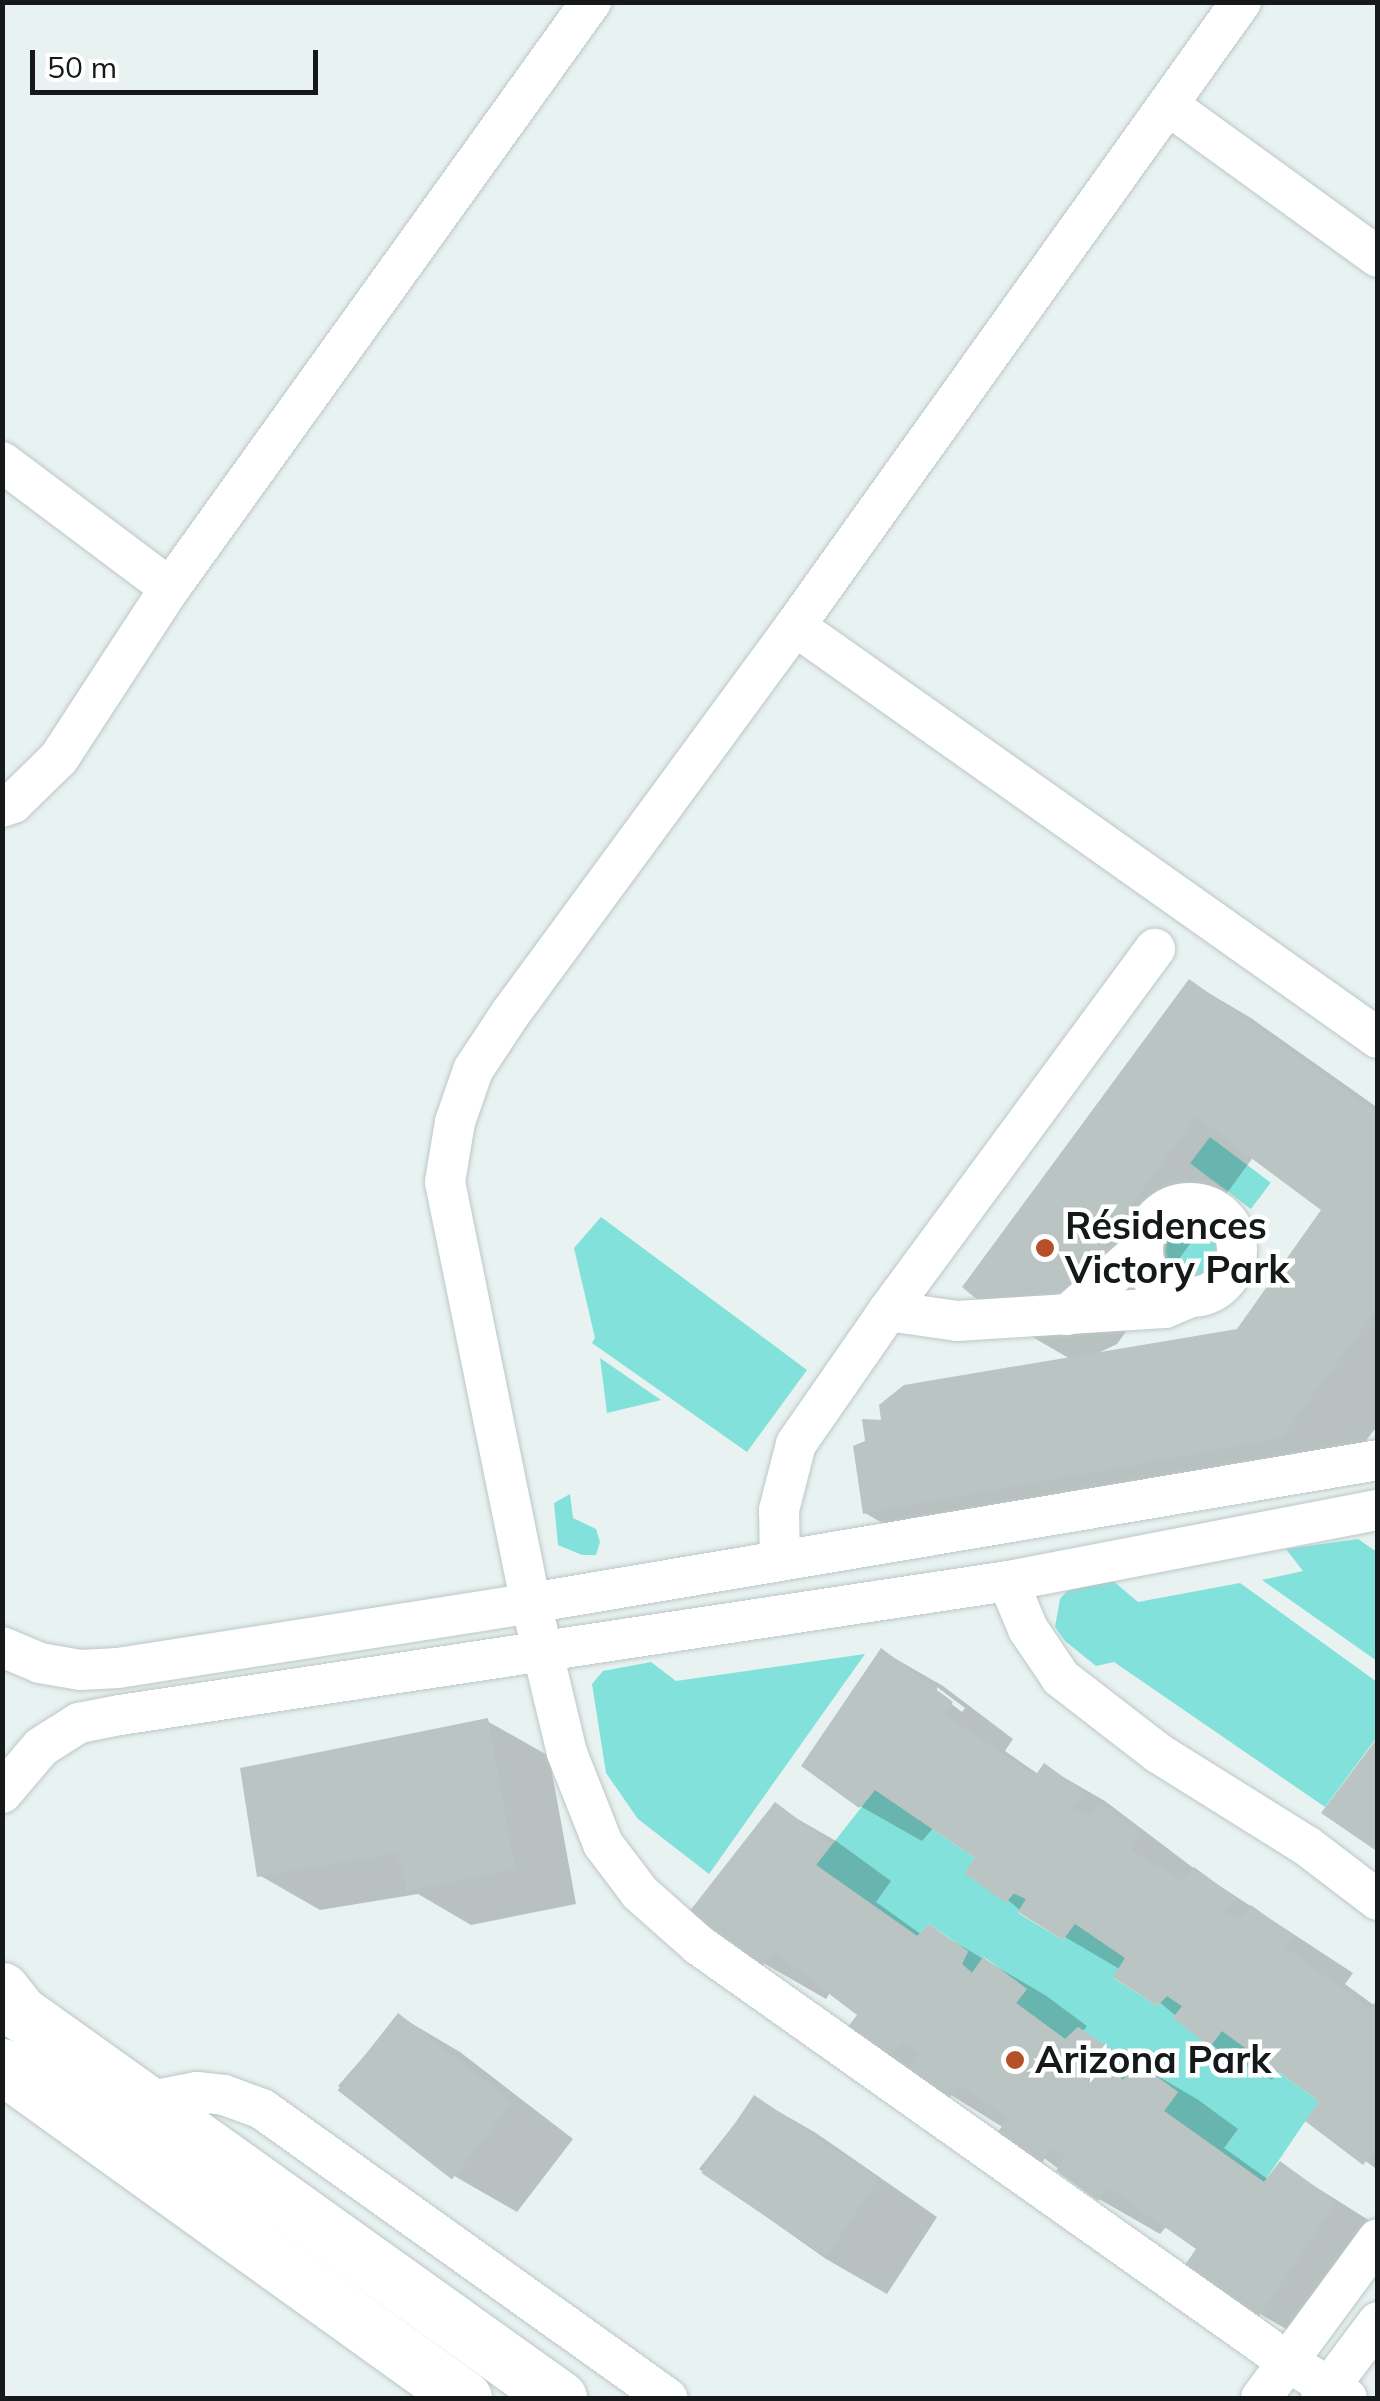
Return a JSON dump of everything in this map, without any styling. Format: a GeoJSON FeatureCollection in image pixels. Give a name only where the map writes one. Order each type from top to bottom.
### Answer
{"type":"FeatureCollection","features":[{"type":"Feature","properties":{"kind":"main road"},"geometry":{"type":"LineString","coordinates":[[2,1990],[19,2012],[560,2398]]}},
{"type":"Feature","properties":{"kind":"main road"},"geometry":{"type":"LineString","coordinates":[[2,2066],[464,2398]]}},
{"type":"Feature","properties":{"kind":"street"},"geometry":{"type":"LineString","coordinates":[[2,807],[13,803],[59,758],[170,588],[591,2]]}},
{"type":"Feature","properties":{"kind":"street"},"geometry":{"type":"LineString","coordinates":[[1242,2],[795,626],[510,1014],[473,1070],[455,1122],[445,1182],[531,1604],[567,1753],[604,1844],[640,1893],[700,1946],[1333,2394],[1378,2322]]}},
{"type":"Feature","properties":{"kind":"street"},"geometry":{"type":"LineString","coordinates":[[1168,105],[1378,257]]}},
{"type":"Feature","properties":{"kind":"street"},"geometry":{"type":"LineString","coordinates":[[2,462],[170,588]]}},
{"type":"Feature","properties":{"kind":"street"},"geometry":{"type":"LineString","coordinates":[[795,626],[1378,1038]]}},
{"type":"Feature","properties":{"kind":"street"},"geometry":{"type":"LineString","coordinates":[[780,1561],[779,1510],[792,1454],[888,1311],[1156,949]]}},
{"type":"Feature","properties":{"kind":"street"},"geometry":{"type":"LineString","coordinates":[[888,1311],[938,1321],[1165,1308],[1218,1288],[1230,1276],[1237,1246],[1224,1217],[1196,1202],[1165,1209],[1144,1233],[1142,1249],[1150,1277],[1161,1288],[1188,1298]]}},
{"type":"Feature","properties":{"kind":"street"},"geometry":{"type":"LineString","coordinates":[[1067,1315],[1142,1249]]}},
{"type":"Feature","properties":{"kind":"street"},"geometry":{"type":"LineString","coordinates":[[2,1647],[53,1666],[118,1668],[531,1604],[1378,1460]]}},
{"type":"Feature","properties":{"kind":"street"},"geometry":{"type":"LineString","coordinates":[[2,1793],[42,1746],[79,1724],[1008,1581],[1378,1510]]}},
{"type":"Feature","properties":{"kind":"street"},"geometry":{"type":"LineString","coordinates":[[1008,1581],[1028,1630],[1060,1678],[1158,1753],[1307,1846],[1378,1900]]}},
{"type":"Feature","properties":{"kind":"street"},"geometry":{"type":"LineString","coordinates":[[146,2102],[197,2092],[224,2095],[262,2109],[666,2398]]}},
{"type":"Feature","properties":{"kind":"street"},"geometry":{"type":"LineString","coordinates":[[1261,2398],[1378,2239]]}},
{"type":"Feature","properties":{"kind":"shaded area"},"geometry":{"type":"Polygon","coordinates":[[[1210,1137],[1271,1183],[1251,1209],[1190,1163],[1210,1137]]]}},
{"type":"Feature","properties":{"kind":"shaded area"},"geometry":{"type":"Polygon","coordinates":[[[601,1217],[807,1370],[747,1452],[592,1343],[595,1338],[574,1248],[601,1217]]]}},
{"type":"Feature","properties":{"kind":"shaded area"},"geometry":{"type":"Polygon","coordinates":[[[1199,1218],[1223,1228],[1233,1252],[1223,1276],[1199,1286],[1175,1276],[1165,1252],[1175,1228],[1199,1218]]]}},
{"type":"Feature","properties":{"kind":"shaded area"},"geometry":{"type":"Polygon","coordinates":[[[600,1358],[661,1400],[607,1413],[600,1358]]]}},
{"type":"Feature","properties":{"kind":"shaded area"},"geometry":{"type":"Polygon","coordinates":[[[570,1494],[573,1518],[596,1529],[600,1542],[596,1555],[582,1555],[558,1545],[554,1503],[570,1494]]]}},
{"type":"Feature","properties":{"kind":"shaded area"},"geometry":{"type":"Polygon","coordinates":[[[1358,1539],[1377,1552],[1377,1661],[1262,1580],[1303,1571],[1286,1549],[1358,1539]]]}},
{"type":"Feature","properties":{"kind":"shaded area"},"geometry":{"type":"Polygon","coordinates":[[[1112,1580],[1138,1602],[1240,1583],[1377,1682],[1377,1737],[1325,1807],[1114,1662],[1096,1666],[1065,1641],[1055,1627],[1060,1599],[1067,1591],[1112,1580]]]}},
{"type":"Feature","properties":{"kind":"shaded area"},"geometry":{"type":"Polygon","coordinates":[[[865,1654],[709,1874],[638,1819],[606,1773],[592,1684],[603,1671],[651,1662],[676,1681],[865,1654]]]}},
{"type":"Feature","properties":{"kind":"shaded area"},"geometry":{"type":"Polygon","coordinates":[[[875,1790],[975,1858],[965,1873],[1026,1899],[1018,1913],[1063,1940],[1075,1924],[1125,1958],[1114,1978],[1157,2006],[1167,1996],[1182,2006],[1173,2018],[1222,2031],[1319,2101],[1264,2182],[1164,2111],[1178,2092],[1136,2061],[1123,2080],[1109,2068],[1119,2055],[1078,2027],[1065,2039],[1016,2003],[1027,1989],[984,1957],[972,1973],[962,1964],[968,1951],[929,1924],[917,1936],[816,1865],[875,1790]]]}},
{"type":"Feature","properties":{"kind":"building","name":"Résidences Victory Park"},"geometry":{"type":"Polygon","coordinates":[[[1189,979],[1378,1113],[1378,1308],[1281,1438],[863,1514],[853,1446],[865,1441],[862,1419],[881,1420],[879,1405],[904,1385],[1237,1329],[1321,1210],[1196,1117],[1055,1310],[1009,1326],[962,1287],[1189,979]]]}},
{"type":"Feature","properties":{"kind":"building","name":"Arizona Park"},"geometry":{"type":"Polygon","coordinates":[[[881,1648],[953,1702],[945,1714],[1035,1776],[1044,1763],[1084,1792],[1073,1808],[1089,1817],[1099,1802],[1142,1834],[1131,1850],[1183,1881],[1194,1867],[1236,1898],[1225,1912],[1240,1920],[1251,1905],[1293,1936],[1285,1947],[1369,2008],[1378,2000],[1378,2146],[1363,2165],[1305,2121],[1319,2101],[1222,2031],[1210,2047],[1173,2018],[1182,2006],[1167,1996],[1157,2006],[1113,1977],[1125,1958],[1075,1923],[1063,1940],[1018,1912],[1026,1899],[1015,1892],[1006,1903],[964,1873],[975,1858],[875,1790],[859,1808],[801,1766],[881,1648]]]}},
{"type":"Feature","properties":{"kind":"building"},"geometry":{"type":"Polygon","coordinates":[[[488,1718],[515,1869],[407,1891],[397,1853],[257,1877],[240,1768],[488,1718]]]}},
{"type":"Feature","properties":{"kind":"building"},"geometry":{"type":"Polygon","coordinates":[[[1378,1737],[1378,1852],[1321,1813],[1378,1737]]]}},
{"type":"Feature","properties":{"kind":"building","name":"Arizona Park"},"geometry":{"type":"Polygon","coordinates":[[[775,1802],[831,1844],[816,1865],[917,1936],[929,1924],[968,1952],[962,1964],[972,1973],[983,1957],[1027,1989],[1016,2003],[1065,2039],[1078,2027],[1120,2055],[1109,2068],[1123,2080],[1135,2061],[1178,2092],[1164,2111],[1264,2182],[1280,2161],[1336,2202],[1259,2316],[1185,2265],[1196,2249],[1109,2188],[1098,2201],[1056,2171],[1065,2156],[1051,2148],[1042,2163],[997,2133],[1008,2118],[958,2085],[949,2099],[908,2069],[919,2053],[901,2043],[888,2059],[847,2028],[857,2015],[773,1951],[763,1966],[689,1912],[775,1802]]]}},
{"type":"Feature","properties":{"kind":"building"},"geometry":{"type":"Polygon","coordinates":[[[398,2013],[512,2102],[452,2179],[338,2090],[398,2013]]]}},
{"type":"Feature","properties":{"kind":"building"},"geometry":{"type":"Polygon","coordinates":[[[754,2095],[878,2179],[826,2257],[701,2173],[754,2095]]]}},
{"type":"Feature","properties":{"kind":"place","name":"Résidences Victory Park"},"geometry":{"type":"Point","coordinates":[1045,1248]}},
{"type":"Feature","properties":{"kind":"place","name":"Arizona Park"},"geometry":{"type":"Point","coordinates":[1015,2060]}}]}
